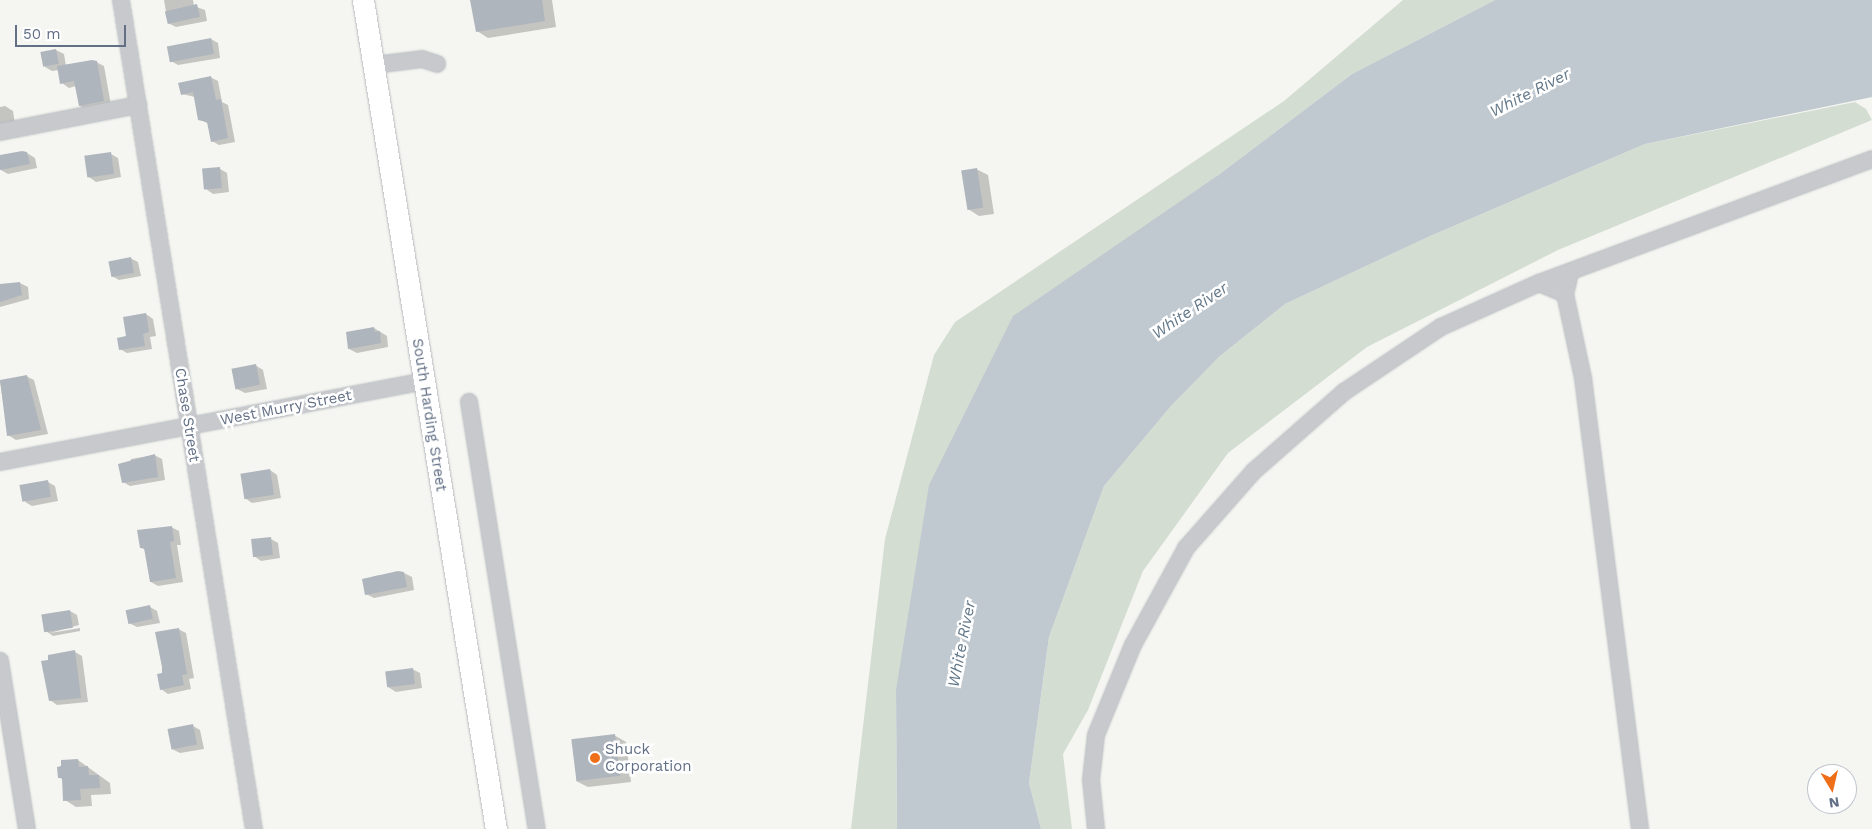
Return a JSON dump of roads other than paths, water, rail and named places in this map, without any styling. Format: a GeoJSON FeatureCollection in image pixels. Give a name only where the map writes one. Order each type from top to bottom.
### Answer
{"type":"FeatureCollection","features":[{"type":"Feature","properties":{"kind":"main road","name":"South Harding Street"},"geometry":{"type":"LineString","coordinates":[[363,0],[496,829]]}},
{"type":"Feature","properties":{"kind":"street","name":"Chase Street"},"geometry":{"type":"LineString","coordinates":[[121,0],[254,829]]}},
{"type":"Feature","properties":{"kind":"street"},"geometry":{"type":"LineString","coordinates":[[374,65],[422,59],[437,64]]}},
{"type":"Feature","properties":{"kind":"street"},"geometry":{"type":"LineString","coordinates":[[0,132],[138,105]]}},
{"type":"Feature","properties":{"kind":"street"},"geometry":{"type":"LineString","coordinates":[[1096,829],[1090,780],[1096,736],[1133,645],[1186,548],[1254,471],[1344,392],[1441,327],[1539,283],[1872,159]]}},
{"type":"Feature","properties":{"kind":"street"},"geometry":{"type":"LineString","coordinates":[[1570,273],[1565,294],[1583,378],[1640,829]]}},
{"type":"Feature","properties":{"kind":"street"},"geometry":{"type":"LineString","coordinates":[[1539,283],[1565,294]]}},
{"type":"Feature","properties":{"kind":"street","name":"West Murry Street"},"geometry":{"type":"LineString","coordinates":[[0,462],[424,381]]}},
{"type":"Feature","properties":{"kind":"street"},"geometry":{"type":"LineString","coordinates":[[469,402],[537,829]]}},
{"type":"Feature","properties":{"kind":"street"},"geometry":{"type":"LineString","coordinates":[[0,661],[27,829]]}},
{"type":"Feature","properties":{"kind":"water","name":"White River"},"geometry":{"type":"Polygon","coordinates":[[[1495,0],[1872,0],[1872,97],[1645,144],[1428,237],[1285,304],[1220,356],[1171,406],[1104,486],[1049,637],[1029,783],[1041,829],[897,829],[896,690],[929,485],[1013,316],[1217,176],[1352,74],[1495,0]]]}},
{"type":"Feature","properties":{"kind":"place","name":"Shuck Corporation"},"geometry":{"type":"Point","coordinates":[595,758]}}]}
